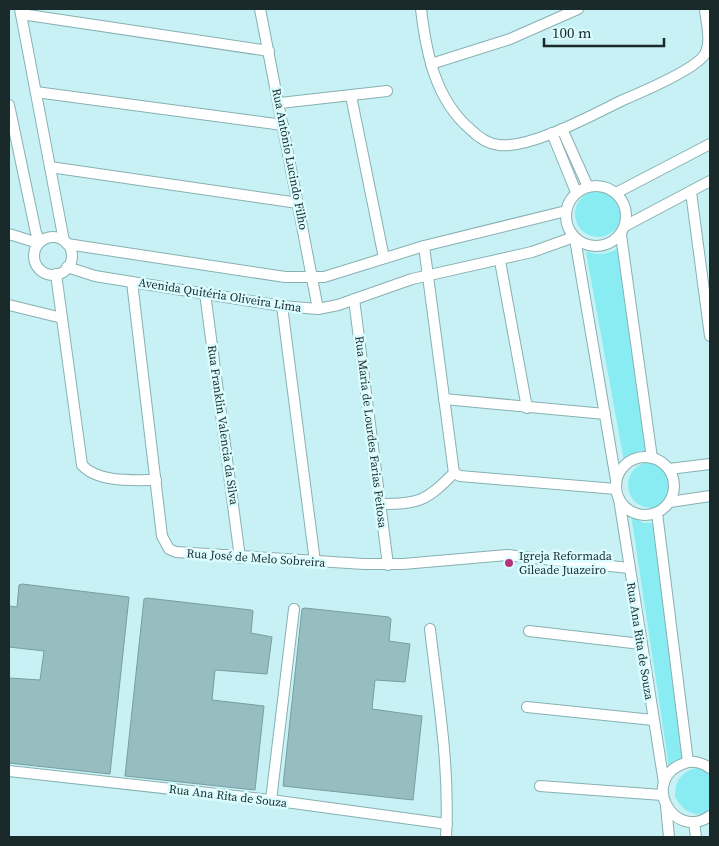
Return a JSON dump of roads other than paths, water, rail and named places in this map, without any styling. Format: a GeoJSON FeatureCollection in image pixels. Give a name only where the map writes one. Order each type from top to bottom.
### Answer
{"type":"FeatureCollection","features":[{"type":"Feature","properties":{"kind":"street","name":"Rua Antônio Lucindo Filho"},"geometry":{"type":"LineString","coordinates":[[260,9],[280,103],[318,308]]}},
{"type":"Feature","properties":{"kind":"street"},"geometry":{"type":"LineString","coordinates":[[421,9],[430,64],[441,92],[464,124],[487,142],[500,145],[515,144],[562,129],[700,61],[708,48],[705,9]]}},
{"type":"Feature","properties":{"kind":"street"},"geometry":{"type":"LineString","coordinates":[[430,64],[510,39],[578,9]]}},
{"type":"Feature","properties":{"kind":"street"},"geometry":{"type":"LineString","coordinates":[[9,105],[14,154],[39,243],[34,256],[35,262],[43,272],[56,274],[67,267],[71,258],[50,167],[21,11],[269,51]]}},
{"type":"Feature","properties":{"kind":"street"},"geometry":{"type":"LineString","coordinates":[[280,103],[387,91]]}},
{"type":"Feature","properties":{"kind":"street"},"geometry":{"type":"LineString","coordinates":[[36,92],[283,125]]}},
{"type":"Feature","properties":{"kind":"street"},"geometry":{"type":"LineString","coordinates":[[351,96],[384,258]]}},
{"type":"Feature","properties":{"kind":"street"},"geometry":{"type":"LineString","coordinates":[[562,129],[588,187]]}},
{"type":"Feature","properties":{"kind":"street"},"geometry":{"type":"LineString","coordinates":[[552,133],[576,192]]}},
{"type":"Feature","properties":{"kind":"street"},"geometry":{"type":"LineString","coordinates":[[616,193],[710,144]]}},
{"type":"Feature","properties":{"kind":"street"},"geometry":{"type":"LineString","coordinates":[[50,167],[298,203]]}},
{"type":"Feature","properties":{"kind":"street"},"geometry":{"type":"LineString","coordinates":[[652,458],[623,230],[626,208],[616,193],[599,186],[588,187],[576,192],[569,202],[566,211],[568,230],[575,238],[584,244],[599,246],[613,242],[623,230],[710,181]]}},
{"type":"Feature","properties":{"kind":"street"},"geometry":{"type":"LineString","coordinates":[[691,192],[710,336]]}},
{"type":"Feature","properties":{"kind":"street"},"geometry":{"type":"LineString","coordinates":[[9,234],[39,243],[51,237],[66,242],[278,276],[312,278],[324,277],[424,246],[566,211]]}},
{"type":"Feature","properties":{"kind":"street","name":"Avenida Quitéria Oliveira Lima"},"geometry":{"type":"LineString","coordinates":[[67,267],[95,276],[282,306],[318,308],[354,299],[428,275],[500,261],[575,238]]}},
{"type":"Feature","properties":{"kind":"street","name":"Rua Ana Rita de Souza"},"geometry":{"type":"LineString","coordinates":[[575,238],[664,783]]}},
{"type":"Feature","properties":{"kind":"street"},"geometry":{"type":"LineString","coordinates":[[424,246],[454,473]]}},
{"type":"Feature","properties":{"kind":"street"},"geometry":{"type":"LineString","coordinates":[[500,261],[527,408]]}},
{"type":"Feature","properties":{"kind":"street"},"geometry":{"type":"LineString","coordinates":[[56,274],[82,465],[86,470],[102,476],[156,480]]}},
{"type":"Feature","properties":{"kind":"street","name":"Rua José de Melo Sobreira"},"geometry":{"type":"LineString","coordinates":[[132,282],[162,536],[169,550],[240,558],[388,564],[487,555],[629,568]]}},
{"type":"Feature","properties":{"kind":"street","name":"Rua Franklin Valencia da Silva"},"geometry":{"type":"LineString","coordinates":[[205,293],[240,558]]}},
{"type":"Feature","properties":{"kind":"street","name":"Rua Maria de Lourdes Farias Feitosa"},"geometry":{"type":"LineString","coordinates":[[354,299],[388,564]]}},
{"type":"Feature","properties":{"kind":"street"},"geometry":{"type":"LineString","coordinates":[[9,305],[62,318]]}},
{"type":"Feature","properties":{"kind":"street"},"geometry":{"type":"LineString","coordinates":[[282,306],[314,562]]}},
{"type":"Feature","properties":{"kind":"street"},"geometry":{"type":"LineString","coordinates":[[444,399],[605,414]]}},
{"type":"Feature","properties":{"kind":"street"},"geometry":{"type":"LineString","coordinates":[[670,502],[675,486],[669,469],[662,462],[643,457],[626,464],[617,490],[626,508],[635,514],[657,513],[670,502],[710,496]]}},
{"type":"Feature","properties":{"kind":"street"},"geometry":{"type":"LineString","coordinates":[[669,469],[710,464]]}},
{"type":"Feature","properties":{"kind":"street"},"geometry":{"type":"LineString","coordinates":[[454,473],[460,476],[617,490]]}},
{"type":"Feature","properties":{"kind":"street"},"geometry":{"type":"LineString","coordinates":[[380,504],[414,503],[426,498],[454,473]]}},
{"type":"Feature","properties":{"kind":"street"},"geometry":{"type":"LineString","coordinates":[[657,513],[688,762]]}},
{"type":"Feature","properties":{"kind":"street"},"geometry":{"type":"LineString","coordinates":[[271,800],[294,609]]}},
{"type":"Feature","properties":{"kind":"street"},"geometry":{"type":"LineString","coordinates":[[430,629],[446,766],[446,837]]}},
{"type":"Feature","properties":{"kind":"street"},"geometry":{"type":"LineString","coordinates":[[529,631],[641,644]]}},
{"type":"Feature","properties":{"kind":"street"},"geometry":{"type":"LineString","coordinates":[[528,707],[653,720]]}},
{"type":"Feature","properties":{"kind":"street"},"geometry":{"type":"LineString","coordinates":[[669,837],[666,806],[662,795],[664,783],[669,773],[678,766],[688,762],[698,762],[710,768]]}},
{"type":"Feature","properties":{"kind":"street","name":"Rua Ana Rita de Souza"},"geometry":{"type":"LineString","coordinates":[[9,771],[271,800],[447,824]]}},
{"type":"Feature","properties":{"kind":"street"},"geometry":{"type":"LineString","coordinates":[[540,786],[662,795]]}},
{"type":"Feature","properties":{"kind":"street"},"geometry":{"type":"LineString","coordinates":[[666,806],[673,815],[683,820],[694,822],[710,816]]}},
{"type":"Feature","properties":{"kind":"street"},"geometry":{"type":"LineString","coordinates":[[694,822],[696,837]]}},
{"type":"Feature","properties":{"kind":"place","name":"Igreja Reformada Gileade Juazeiro"},"geometry":{"type":"Point","coordinates":[509,563]}}]}
